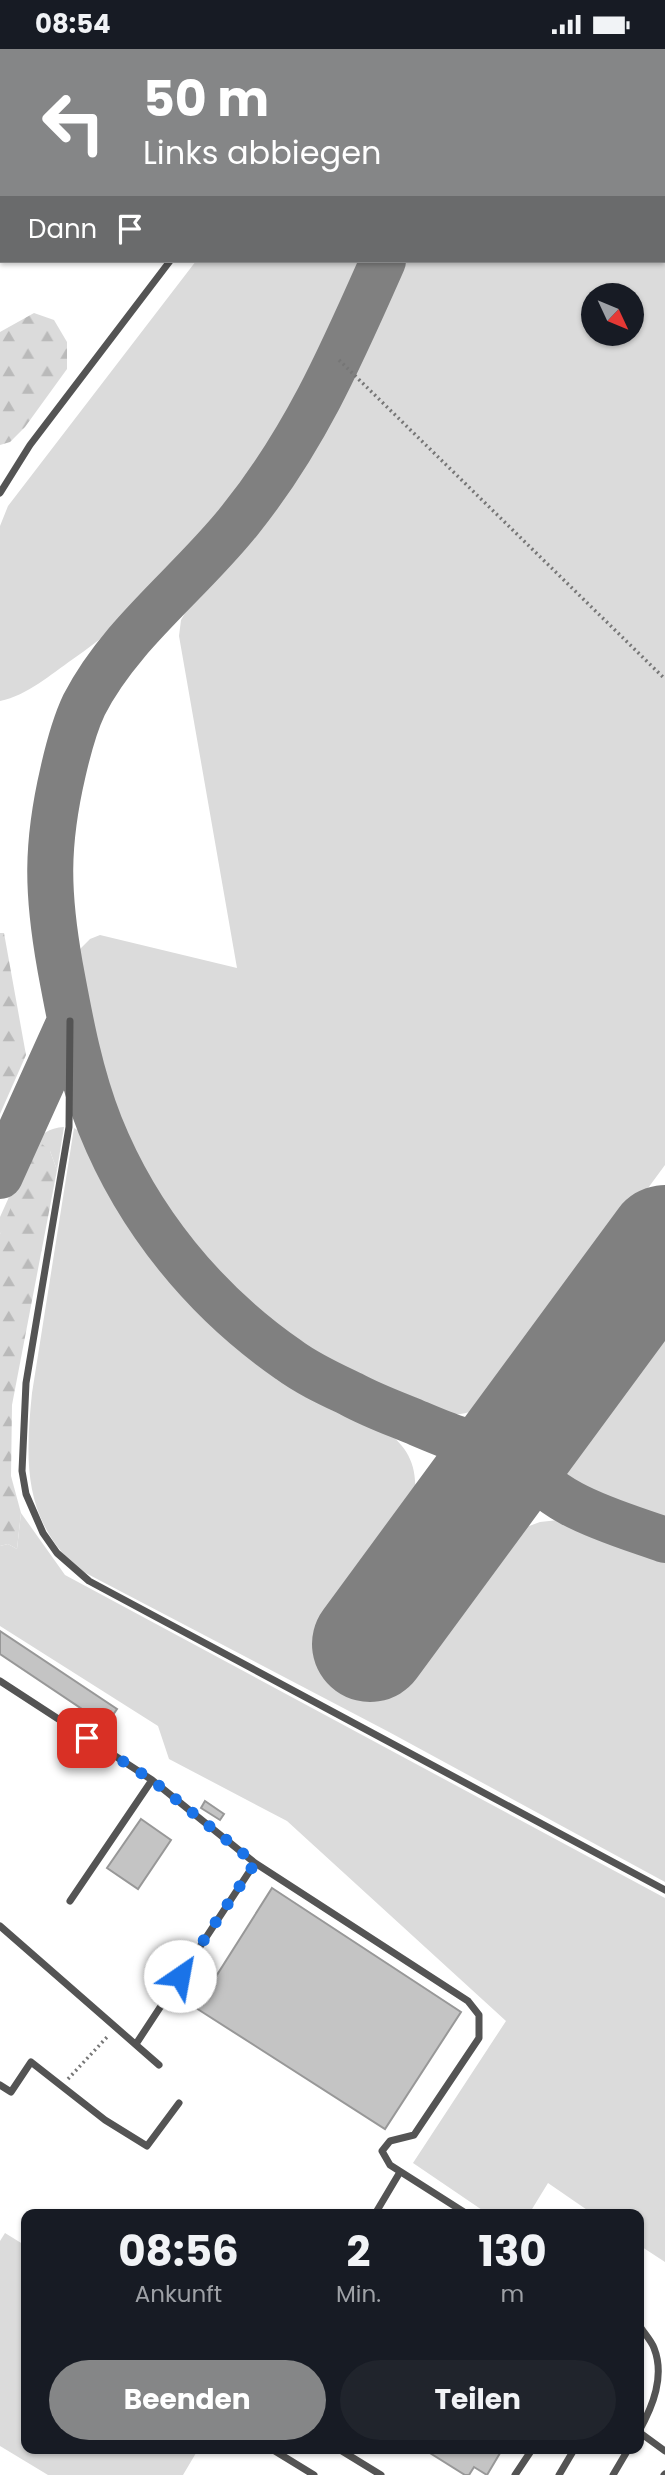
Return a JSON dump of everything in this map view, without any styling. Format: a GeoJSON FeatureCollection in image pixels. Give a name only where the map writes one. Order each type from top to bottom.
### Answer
{"type":"FeatureCollection","features":[{"type":"Feature","properties":{"kind":"lane"},"geometry":{"type":"LineString","coordinates":[[0,493],[30,445],[168,263]]}},
{"type":"Feature","properties":{"kind":"lane"},"geometry":{"type":"LineString","coordinates":[[70,1021],[69,1127],[26,1384],[22,1445],[26,1494],[43,1533],[57,1553],[89,1581],[665,1890]]}},
{"type":"Feature","properties":{"kind":"lane"},"geometry":{"type":"LineString","coordinates":[[0,1681],[152,1780],[255,1863],[468,2001],[480,2015],[479,2038],[414,2135],[390,2141],[382,2151],[390,2165],[459,2209]]}},
{"type":"Feature","properties":{"kind":"lane"},"geometry":{"type":"LineString","coordinates":[[71,1901],[152,1780]]}},
{"type":"Feature","properties":{"kind":"lane"},"geometry":{"type":"LineString","coordinates":[[136,2044],[255,1863]]}},
{"type":"Feature","properties":{"kind":"lane"},"geometry":{"type":"LineString","coordinates":[[0,1926],[159,2065]]}},
{"type":"Feature","properties":{"kind":"lane"},"geometry":{"type":"LineString","coordinates":[[0,2085],[11,2092],[31,2061],[105,2120],[147,2146],[179,2102]]}},
{"type":"Feature","properties":{"kind":"lane"},"geometry":{"type":"LineString","coordinates":[[378,2209],[400,2172]]}},
{"type":"Feature","properties":{"kind":"lane"},"geometry":{"type":"LineString","coordinates":[[644,2332],[654,2347],[659,2382],[651,2411],[644,2423]]}},
{"type":"Feature","properties":{"kind":"lane"},"geometry":{"type":"LineString","coordinates":[[644,2436],[665,2451]]}},
{"type":"Feature","properties":{"kind":"lane"},"geometry":{"type":"LineString","coordinates":[[280,2454],[314,2475]]}},
{"type":"Feature","properties":{"kind":"lane"},"geometry":{"type":"LineString","coordinates":[[347,2454],[381,2475]]}},
{"type":"Feature","properties":{"kind":"lane"},"geometry":{"type":"LineString","coordinates":[[515,2475],[529,2454]]}},
{"type":"Feature","properties":{"kind":"lane"},"geometry":{"type":"LineString","coordinates":[[559,2475],[571,2454]]}},
{"type":"Feature","properties":{"kind":"lane"},"geometry":{"type":"LineString","coordinates":[[613,2475],[625,2454]]}},
{"type":"Feature","properties":{"kind":"path"},"geometry":{"type":"LineString","coordinates":[[339,360],[665,679]]}},
{"type":"Feature","properties":{"kind":"path"},"geometry":{"type":"LineString","coordinates":[[62,2086],[117,2027]]}},
{"type":"Feature","properties":{"kind":"green space"},"geometry":{"type":"Polygon","coordinates":[[[194,263],[362,263],[290,414],[270,449],[222,517],[166,580],[105,635],[38,684],[0,701],[0,526],[8,506],[194,263]]]}},
{"type":"Feature","properties":{"kind":"green space"},"geometry":{"type":"Polygon","coordinates":[[[400,263],[665,263],[665,1165],[489,1404],[459,1414],[431,1412],[417,1407],[309,1354],[251,1311],[201,1260],[178,1231],[144,1177],[122,1132],[106,1087],[78,971],[78,951],[90,939],[100,935],[237,968],[179,636],[181,620],[188,608],[263,520],[345,388],[400,263]]]}},
{"type":"Feature","properties":{"kind":"green space"},"geometry":{"type":"Polygon","coordinates":[[[34,313],[54,320],[67,342],[67,369],[25,427],[10,442],[0,445],[0,332],[34,313]]]}},
{"type":"Feature","properties":{"kind":"green space"},"geometry":{"type":"Polygon","coordinates":[[[0,933],[4,933],[26,1055],[0,1114],[0,933]]]}},
{"type":"Feature","properties":{"kind":"green space"},"geometry":{"type":"Polygon","coordinates":[[[64,1127],[57,1170],[50,1151],[0,1234],[0,1217],[32,1146],[45,1132],[64,1127]]]}},
{"type":"Feature","properties":{"kind":"green space"},"geometry":{"type":"Polygon","coordinates":[[[74,1128],[93,1146],[112,1185],[140,1230],[171,1271],[207,1308],[272,1365],[320,1396],[390,1434],[403,1447],[412,1463],[415,1482],[413,1506],[328,1624],[403,1678],[495,1552],[521,1529],[540,1522],[558,1520],[576,1523],[665,1557],[665,1882],[389,1732],[78,1569],[60,1550],[37,1510],[28,1443],[32,1393],[74,1128]]]}},
{"type":"Feature","properties":{"kind":"green space"},"geometry":{"type":"Polygon","coordinates":[[[42,1144],[50,1151],[57,1170],[12,1405],[11,1476],[21,1513],[17,1549],[8,1544],[0,1546],[0,1234],[35,1148],[42,1144]]]}},
{"type":"Feature","properties":{"kind":"green space"},"geometry":{"type":"Polygon","coordinates":[[[665,1321],[665,1523],[582,1493],[570,1479],[563,1461],[665,1321]]]}},
{"type":"Feature","properties":{"kind":"green space"},"geometry":{"type":"Polygon","coordinates":[[[21,1513],[65,1575],[665,1898],[665,2262],[644,2248],[644,2209],[586,2209],[548,2183],[532,2209],[481,2209],[413,2163],[506,2021],[287,1821],[169,1759],[158,1726],[0,1626],[0,1546],[8,1544],[17,1549],[21,1513]]]}},
{"type":"Feature","properties":{"kind":"green space"},"geometry":{"type":"Polygon","coordinates":[[[5,2233],[21,2243],[21,2454],[195,2454],[183,2475],[48,2475],[0,2446],[0,2241],[5,2233]]]}},
{"type":"Feature","properties":{"kind":"building"},"geometry":{"type":"Polygon","coordinates":[[[0,1631],[117,1709],[106,1725],[0,1654],[0,1631]]]}},
{"type":"Feature","properties":{"kind":"building"},"geometry":{"type":"Polygon","coordinates":[[[205,1801],[224,1814],[220,1820],[201,1808],[205,1801]]]}},
{"type":"Feature","properties":{"kind":"building"},"geometry":{"type":"Polygon","coordinates":[[[141,1819],[171,1840],[138,1889],[107,1868],[141,1819]]]}},
{"type":"Feature","properties":{"kind":"building"},"geometry":{"type":"Polygon","coordinates":[[[272,1888],[461,2012],[385,2129],[196,2008],[272,1888]]]}},
{"type":"Feature","properties":{"kind":"building"},"geometry":{"type":"Polygon","coordinates":[[[432,2454],[499,2454],[487,2475],[474,2467],[469,2475],[432,2454]]]}},
{"type":"Feature","properties":{"kind":"taxiway"},"geometry":{"type":"LineString","coordinates":[[382,263],[320,396],[284,459],[240,520],[117,655],[84,705],[67,755],[57,798],[51,846],[51,892],[56,940],[81,1067],[100,1125],[116,1160],[154,1226],[202,1285],[229,1312],[258,1337],[311,1374],[374,1405],[451,1437],[482,1443],[496,1441],[526,1426],[542,1411]]}},
{"type":"Feature","properties":{"kind":"taxiway"},"geometry":{"type":"LineString","coordinates":[[0,1176],[70,1021]]}},
{"type":"Feature","properties":{"kind":"taxiway"},"geometry":{"type":"LineString","coordinates":[[542,1411],[530,1438],[528,1456],[534,1472],[546,1487],[584,1510],[665,1540]]}},
{"type":"Feature","properties":{"kind":"runway"},"geometry":{"type":"LineString","coordinates":[[370,1644],[665,1243]]}},
{"type":"Feature","properties":{"kind":"route"},"geometry":{"type":"LineString","coordinates":[[87,1738],[152,1780],[255,1863],[180,1976]]}}]}
